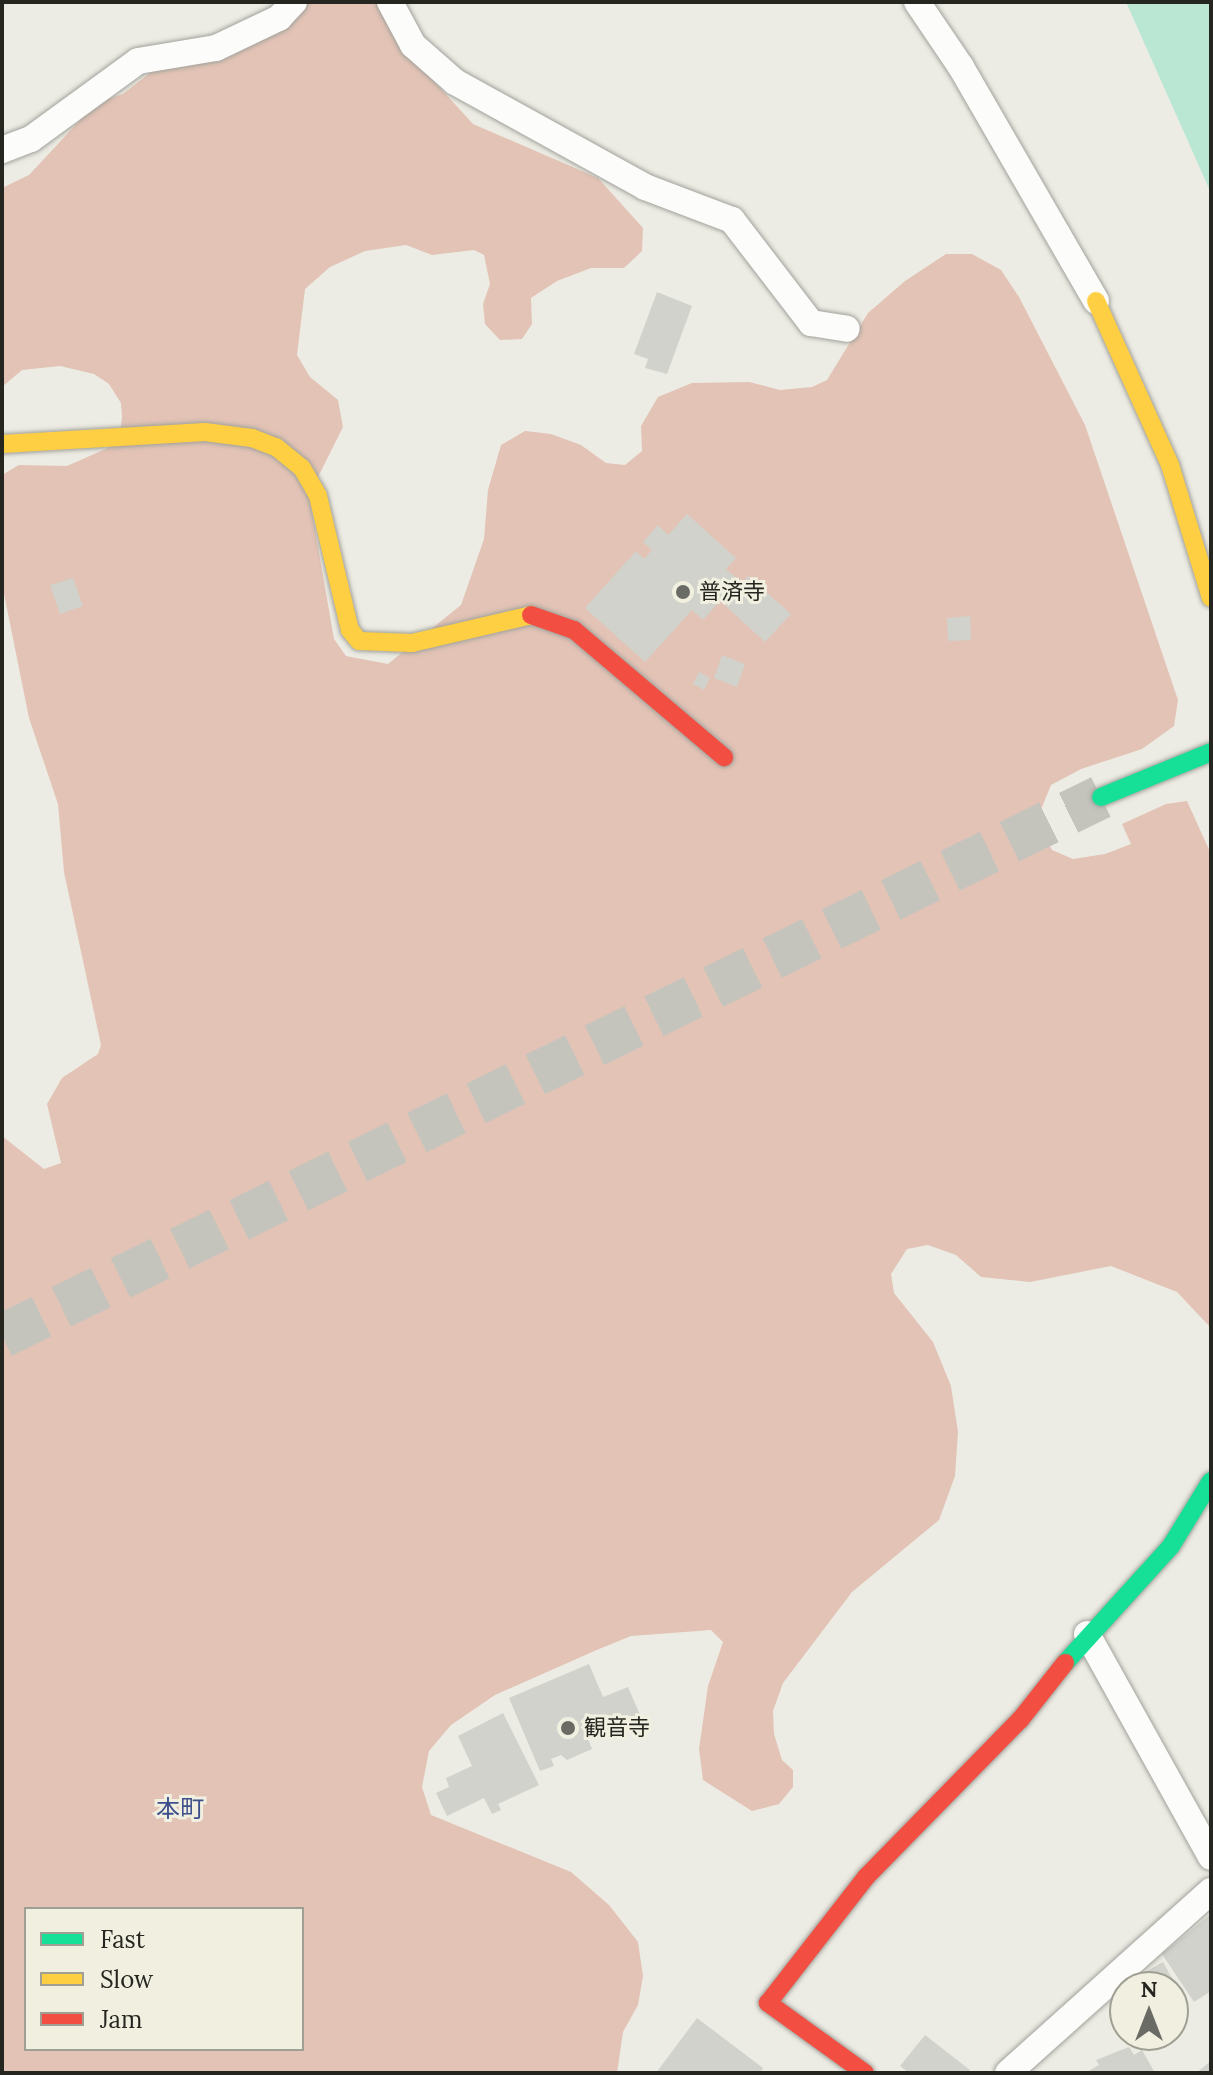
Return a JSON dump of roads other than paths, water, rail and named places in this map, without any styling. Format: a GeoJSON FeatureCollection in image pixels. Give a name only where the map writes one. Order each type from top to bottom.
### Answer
{"type":"FeatureCollection","features":[{"type":"Feature","properties":{"kind":"main road"},"geometry":{"type":"LineString","coordinates":[[1096,301],[1170,465],[1211,598]]}},
{"type":"Feature","properties":{"kind":"main road"},"geometry":{"type":"LineString","coordinates":[[2,444],[205,432],[252,438],[276,447],[302,468],[318,496],[350,630],[359,641],[412,643],[520,614],[540,615],[574,630],[724,757]]}},
{"type":"Feature","properties":{"kind":"main road"},"geometry":{"type":"LineString","coordinates":[[1101,797],[1211,752]]}},
{"type":"Feature","properties":{"kind":"main road"},"geometry":{"type":"LineString","coordinates":[[865,2073],[768,2003],[866,1877],[1020,1720],[1087,1634],[1171,1546],[1211,1481]]}},
{"type":"Feature","properties":{"kind":"street"},"geometry":{"type":"LineString","coordinates":[[2,150],[31,139],[138,61],[216,48],[279,18],[294,2]]}},
{"type":"Feature","properties":{"kind":"street"},"geometry":{"type":"LineString","coordinates":[[390,2],[413,45],[455,82],[645,187],[732,220],[811,323],[847,329]]}},
{"type":"Feature","properties":{"kind":"street"},"geometry":{"type":"LineString","coordinates":[[917,2],[961,67],[1096,301]]}},
{"type":"Feature","properties":{"kind":"street"},"geometry":{"type":"LineString","coordinates":[[1087,1634],[1211,1857]]}},
{"type":"Feature","properties":{"kind":"street"},"geometry":{"type":"LineString","coordinates":[[1008,2073],[1211,1891]]}},
{"type":"Feature","properties":{"kind":"tunnel"},"geometry":{"type":"LineString","coordinates":[[2,1336],[1101,797]]}},
{"type":"Feature","properties":{"kind":"place","name":"普済寺"},"geometry":{"type":"Point","coordinates":[683,592]}},
{"type":"Feature","properties":{"kind":"place","name":"観音寺"},"geometry":{"type":"Point","coordinates":[568,1728]}},
{"type":"Feature","properties":{"kind":"district","name":"本町"},"geometry":{"type":"Point","coordinates":[180,1809]}}]}
